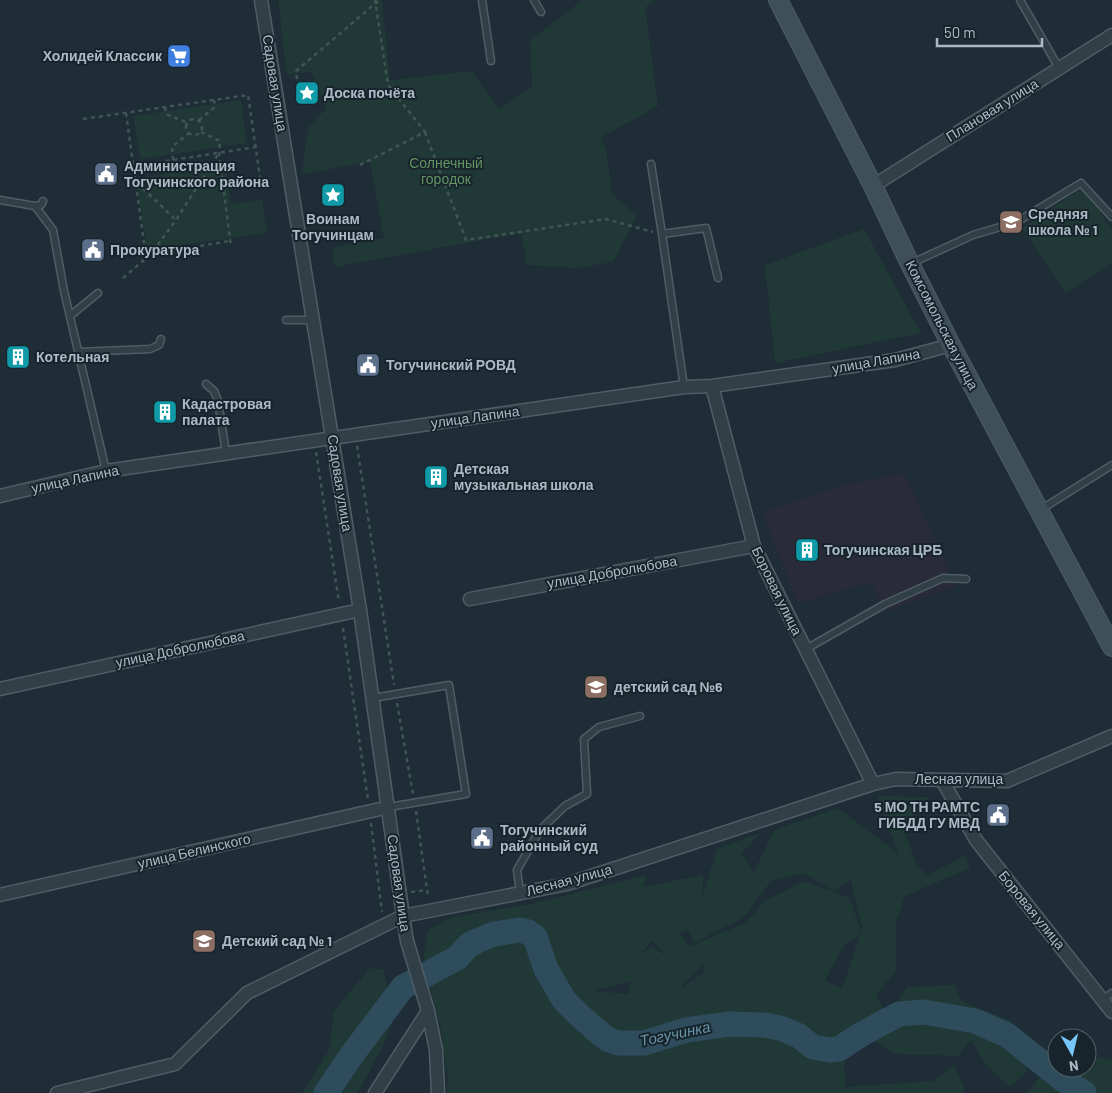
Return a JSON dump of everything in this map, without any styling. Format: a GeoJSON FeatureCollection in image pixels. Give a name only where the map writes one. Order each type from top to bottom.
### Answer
{"type":"FeatureCollection","features":[{"type":"Feature","properties":{"kind":"main road","name":"Комсомольская улица"},"geometry":{"type":"LineString","coordinates":[[778,0],[873,186],[951,345],[1112,647]]}},
{"type":"Feature","properties":{"kind":"street","name":"Садовая улица"},"geometry":{"type":"LineString","coordinates":[[261,0],[360,610],[403,916],[414,966],[428,1011],[436,1050],[438,1093]]}},
{"type":"Feature","properties":{"kind":"street","name":"Плановая улица"},"geometry":{"type":"LineString","coordinates":[[873,186],[1112,35]]}},
{"type":"Feature","properties":{"kind":"street","name":"улица Лапина"},"geometry":{"type":"LineString","coordinates":[[0,496],[106,471],[684,387],[712,386],[895,360],[951,345]]}},
{"type":"Feature","properties":{"kind":"street","name":"Боровая улица"},"geometry":{"type":"LineString","coordinates":[[712,386],[754,546],[873,784]]}},
{"type":"Feature","properties":{"kind":"street","name":"улица Добролюбова"},"geometry":{"type":"LineString","coordinates":[[470,599],[754,546]]}},
{"type":"Feature","properties":{"kind":"street","name":"улица Добролюбова"},"geometry":{"type":"LineString","coordinates":[[0,689],[360,610]]}},
{"type":"Feature","properties":{"kind":"street","name":"Лесная улица"},"geometry":{"type":"LineString","coordinates":[[57,1093],[175,1064],[247,993],[403,916],[567,884],[873,784],[896,779],[1007,780],[1112,736]]}},
{"type":"Feature","properties":{"kind":"street","name":"Боровая улица"},"geometry":{"type":"LineString","coordinates":[[942,780],[976,840],[1108,996],[1112,1012]]}},
{"type":"Feature","properties":{"kind":"street","name":"улица Белинского"},"geometry":{"type":"LineString","coordinates":[[0,895],[389,806]]}},
{"type":"Feature","properties":{"kind":"street"},"geometry":{"type":"LineString","coordinates":[[375,1093],[428,1011]]}},
{"type":"Feature","properties":{"kind":"lane"},"geometry":{"type":"LineString","coordinates":[[482,0],[491,60]]}},
{"type":"Feature","properties":{"kind":"lane"},"geometry":{"type":"LineString","coordinates":[[534,0],[541,12]]}},
{"type":"Feature","properties":{"kind":"lane"},"geometry":{"type":"LineString","coordinates":[[1020,0],[1059,68]]}},
{"type":"Feature","properties":{"kind":"lane"},"geometry":{"type":"LineString","coordinates":[[651,164],[684,387]]}},
{"type":"Feature","properties":{"kind":"lane"},"geometry":{"type":"LineString","coordinates":[[910,264],[973,235],[1018,222],[1081,183],[1112,217]]}},
{"type":"Feature","properties":{"kind":"lane"},"geometry":{"type":"LineString","coordinates":[[0,200],[35,206],[41,205],[43,201]]}},
{"type":"Feature","properties":{"kind":"lane"},"geometry":{"type":"LineString","coordinates":[[35,206],[53,230],[70,316],[106,471]]}},
{"type":"Feature","properties":{"kind":"lane"},"geometry":{"type":"LineString","coordinates":[[662,234],[706,228],[718,278]]}},
{"type":"Feature","properties":{"kind":"lane"},"geometry":{"type":"LineString","coordinates":[[70,316],[98,293]]}},
{"type":"Feature","properties":{"kind":"lane"},"geometry":{"type":"LineString","coordinates":[[286,320],[314,320]]}},
{"type":"Feature","properties":{"kind":"lane"},"geometry":{"type":"LineString","coordinates":[[78,352],[150,349],[159,345],[161,339]]}},
{"type":"Feature","properties":{"kind":"lane"},"geometry":{"type":"LineString","coordinates":[[206,384],[214,391],[218,400],[226,453]]}},
{"type":"Feature","properties":{"kind":"lane"},"geometry":{"type":"LineString","coordinates":[[1039,511],[1112,465]]}},
{"type":"Feature","properties":{"kind":"lane"},"geometry":{"type":"LineString","coordinates":[[806,649],[885,604],[943,578],[966,579]]}},
{"type":"Feature","properties":{"kind":"lane"},"geometry":{"type":"LineString","coordinates":[[373,698],[450,685],[466,794],[389,806]]}},
{"type":"Feature","properties":{"kind":"lane"},"geometry":{"type":"LineString","coordinates":[[520,893],[517,870],[540,830],[565,806],[587,794],[584,739],[599,727],[640,716]]}},
{"type":"Feature","properties":{"kind":"path"},"geometry":{"type":"LineString","coordinates":[[300,96],[296,71],[376,1],[382,0]]}},
{"type":"Feature","properties":{"kind":"path"},"geometry":{"type":"LineString","coordinates":[[376,1],[388,85],[425,132],[466,240],[606,219],[662,234]]}},
{"type":"Feature","properties":{"kind":"path"},"geometry":{"type":"LineString","coordinates":[[83,119],[248,95],[261,184]]}},
{"type":"Feature","properties":{"kind":"path"},"geometry":{"type":"LineString","coordinates":[[214,100],[216,107],[199,120],[192,119],[186,128],[193,135],[200,132],[220,141],[219,153],[231,247]]}},
{"type":"Feature","properties":{"kind":"path"},"geometry":{"type":"LineString","coordinates":[[165,107],[166,114],[188,123]]}},
{"type":"Feature","properties":{"kind":"path"},"geometry":{"type":"LineString","coordinates":[[126,113],[146,257]]}},
{"type":"Feature","properties":{"kind":"path"},"geometry":{"type":"LineString","coordinates":[[199,120],[202,125],[200,132]]}},
{"type":"Feature","properties":{"kind":"path"},"geometry":{"type":"LineString","coordinates":[[360,165],[425,132]]}},
{"type":"Feature","properties":{"kind":"path"},"geometry":{"type":"LineString","coordinates":[[173,160],[172,148],[189,133]]}},
{"type":"Feature","properties":{"kind":"path"},"geometry":{"type":"LineString","coordinates":[[133,166],[256,148]]}},
{"type":"Feature","properties":{"kind":"path"},"geometry":{"type":"LineString","coordinates":[[151,254],[176,220],[219,153]]}},
{"type":"Feature","properties":{"kind":"path"},"geometry":{"type":"LineString","coordinates":[[136,182],[176,220]]}},
{"type":"Feature","properties":{"kind":"path"},"geometry":{"type":"LineString","coordinates":[[123,278],[151,254],[229,241]]}},
{"type":"Feature","properties":{"kind":"path"},"geometry":{"type":"LineString","coordinates":[[355,434],[422,848],[429,911]]}},
{"type":"Feature","properties":{"kind":"path"},"geometry":{"type":"LineString","coordinates":[[315,440],[370,811],[384,926]]}},
{"type":"Feature","properties":{"kind":"shaded area"},"geometry":{"type":"Polygon","coordinates":[[[904,473],[957,586],[884,612],[872,582],[798,603],[762,512],[847,484],[904,473]]]}},
{"type":"Feature","properties":{"kind":"green space","name":"Солнечный городок"},"geometry":{"type":"Polygon","coordinates":[[[278,0],[382,0],[390,80],[472,71],[499,109],[532,86],[530,40],[583,0],[655,0],[645,8],[658,106],[600,138],[606,148],[612,194],[637,215],[613,262],[577,268],[527,265],[521,233],[335,267],[332,248],[384,238],[370,162],[302,174],[308,128],[326,108],[311,72],[287,75],[278,0]]]}},
{"type":"Feature","properties":{"kind":"green space"},"geometry":{"type":"Polygon","coordinates":[[[241,100],[247,143],[140,159],[133,116],[241,100]]]}},
{"type":"Feature","properties":{"kind":"green space"},"geometry":{"type":"Polygon","coordinates":[[[225,165],[231,204],[262,199],[267,233],[147,250],[136,178],[225,165]]]}},
{"type":"Feature","properties":{"kind":"green space"},"geometry":{"type":"Polygon","coordinates":[[[1084,187],[1112,230],[1112,263],[1066,293],[1022,228],[1084,187]]]}},
{"type":"Feature","properties":{"kind":"green space"},"geometry":{"type":"Polygon","coordinates":[[[864,229],[921,333],[775,363],[765,265],[864,229]]]}},
{"type":"Feature","properties":{"kind":"green space"},"geometry":{"type":"Polygon","coordinates":[[[877,796],[929,797],[903,828],[917,866],[927,875],[965,856],[970,868],[905,896],[896,921],[896,970],[876,996],[887,1014],[908,987],[955,985],[961,1001],[1011,1021],[1027,1071],[1010,1087],[985,1064],[971,1040],[958,1056],[895,1054],[871,1038],[844,1057],[845,1087],[933,1081],[955,1065],[964,1093],[447,1093],[448,1078],[440,1025],[423,962],[427,931],[449,918],[535,903],[647,875],[643,887],[703,875],[703,895],[717,849],[762,832],[741,853],[754,872],[774,830],[838,808],[898,853],[877,796]],[[804,873],[771,881],[743,918],[694,943],[687,929],[680,934],[690,946],[745,923],[765,901],[804,881],[850,898],[861,932],[862,928],[851,880],[834,891],[804,873]],[[860,934],[843,947],[825,980],[842,989],[860,934]],[[651,940],[642,954],[651,947],[668,956],[651,940]],[[703,964],[681,987],[705,972],[703,964]],[[631,981],[595,990],[628,994],[631,981]]]}},
{"type":"Feature","properties":{"kind":"green space"},"geometry":{"type":"Polygon","coordinates":[[[370,968],[384,970],[392,1023],[382,1049],[357,1093],[302,1093],[329,1050],[334,1011],[370,968]]]}},
{"type":"Feature","properties":{"kind":"green space"},"geometry":{"type":"Polygon","coordinates":[[[1097,1057],[1112,1060],[1112,1093],[1027,1093],[1047,1068],[1047,1078],[1097,1078],[1097,1057]]]}},
{"type":"Feature","properties":{"kind":"waterway","name":"Тогучинка"},"geometry":{"type":"LineString","coordinates":[[326,1093],[351,1056],[403,987],[457,958],[469,945],[477,941],[494,934],[520,930],[528,932],[535,937],[546,969],[564,1000],[602,1035],[618,1043],[644,1043],[686,1030],[730,1024],[766,1025],[783,1029],[799,1036],[813,1047],[830,1050],[839,1049],[860,1035],[899,1014],[924,1012],[975,1021],[1007,1035],[1061,1078],[1084,1093]]}},
{"type":"Feature","properties":{"kind":"place","name":"Холидей Классик"},"geometry":{"type":"Point","coordinates":[179,56]}},
{"type":"Feature","properties":{"kind":"place","name":"Доска почёта"},"geometry":{"type":"Point","coordinates":[307,93]}},
{"type":"Feature","properties":{"kind":"place","name":"Администрация Тогучинского района"},"geometry":{"type":"Point","coordinates":[106,174]}},
{"type":"Feature","properties":{"kind":"place","name":"Воинам Тогучинцам"},"geometry":{"type":"Point","coordinates":[333,195]}},
{"type":"Feature","properties":{"kind":"place","name":"Средняя школа № 1"},"geometry":{"type":"Point","coordinates":[1011,222]}},
{"type":"Feature","properties":{"kind":"place","name":"Прокуратура"},"geometry":{"type":"Point","coordinates":[93,250]}},
{"type":"Feature","properties":{"kind":"place","name":"Котельная"},"geometry":{"type":"Point","coordinates":[18,357]}},
{"type":"Feature","properties":{"kind":"place","name":"Тогучинский РОВД"},"geometry":{"type":"Point","coordinates":[368,365]}},
{"type":"Feature","properties":{"kind":"place","name":"Кадастровая палата"},"geometry":{"type":"Point","coordinates":[165,412]}},
{"type":"Feature","properties":{"kind":"place","name":"Детская музыкальная школа"},"geometry":{"type":"Point","coordinates":[436,477]}},
{"type":"Feature","properties":{"kind":"place","name":"Тогучинская ЦРБ"},"geometry":{"type":"Point","coordinates":[807,550]}},
{"type":"Feature","properties":{"kind":"place","name":"детский сад №6"},"geometry":{"type":"Point","coordinates":[596,687]}},
{"type":"Feature","properties":{"kind":"place","name":"5 МО ТН РАМТС ГИБДД ГУ МВД"},"geometry":{"type":"Point","coordinates":[998,815]}},
{"type":"Feature","properties":{"kind":"place","name":"Тогучинский районный суд"},"geometry":{"type":"Point","coordinates":[482,838]}},
{"type":"Feature","properties":{"kind":"place","name":"Детский сад № 1"},"geometry":{"type":"Point","coordinates":[204,941]}}]}
